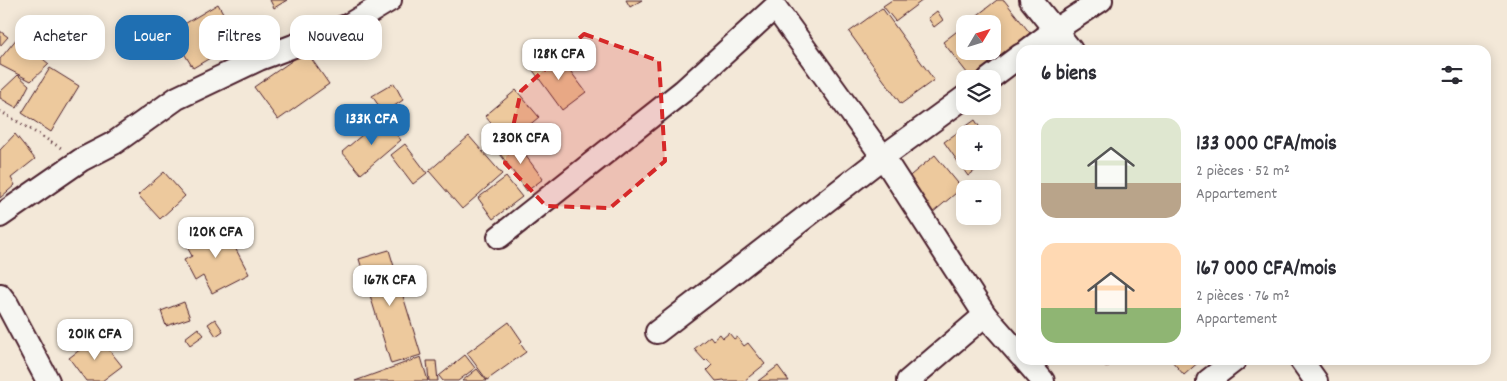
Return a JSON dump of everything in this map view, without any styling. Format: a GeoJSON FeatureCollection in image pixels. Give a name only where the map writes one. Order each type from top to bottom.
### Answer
{"type":"FeatureCollection","features":[{"type":"Feature","properties":{"kind":"street"},"geometry":{"type":"LineString","coordinates":[[0,216],[81,160],[114,143],[177,98],[258,59],[347,26],[390,0]]}},
{"type":"Feature","properties":{"kind":"street"},"geometry":{"type":"LineString","coordinates":[[1031,0],[1068,45]]}},
{"type":"Feature","properties":{"kind":"street"},"geometry":{"type":"LineString","coordinates":[[1035,45],[1102,0]]}},
{"type":"Feature","properties":{"kind":"street"},"geometry":{"type":"LineString","coordinates":[[499,237],[683,91],[772,4],[883,158],[986,315],[1016,350]]}},
{"type":"Feature","properties":{"kind":"street"},"geometry":{"type":"LineString","coordinates":[[1001,70],[1016,59]]}},
{"type":"Feature","properties":{"kind":"street"},"geometry":{"type":"LineString","coordinates":[[656,332],[956,104]]}},
{"type":"Feature","properties":{"kind":"street"},"geometry":{"type":"LineString","coordinates":[[0,295],[7,304],[48,381]]}},
{"type":"Feature","properties":{"kind":"street"},"geometry":{"type":"LineString","coordinates":[[908,381],[986,315]]}},
{"type":"Feature","properties":{"kind":"street"},"geometry":{"type":"LineString","coordinates":[[1029,365],[1043,381]]}},
{"type":"Feature","properties":{"kind":"street"},"geometry":{"type":"LineString","coordinates":[[1208,381],[1229,365]]}},
{"type":"Feature","properties":{"kind":"street"},"geometry":{"type":"LineString","coordinates":[[1305,365],[1316,381]]}},
{"type":"Feature","properties":{"kind":"path"},"geometry":{"type":"LineString","coordinates":[[0,111],[81,160]]}},
{"type":"Feature","properties":{"kind":"highlighted area"},"geometry":{"type":"Polygon","coordinates":[[[584,34],[659,61],[665,161],[610,208],[546,206],[505,163],[521,91],[584,34]]]}},
{"type":"Feature","properties":{"kind":"building"},"geometry":{"type":"Polygon","coordinates":[[[270,0],[287,0],[274,8],[270,0]]]}},
{"type":"Feature","properties":{"kind":"building"},"geometry":{"type":"Polygon","coordinates":[[[626,0],[642,0],[630,7],[626,0]]]}},
{"type":"Feature","properties":{"kind":"building"},"geometry":{"type":"Polygon","coordinates":[[[892,0],[923,0],[895,21],[883,6],[892,0]]]}},
{"type":"Feature","properties":{"kind":"building"},"geometry":{"type":"Polygon","coordinates":[[[997,0],[1004,0],[1030,33],[1001,55],[1001,15],[978,15],[997,0]]]}},
{"type":"Feature","properties":{"kind":"building"},"geometry":{"type":"Polygon","coordinates":[[[218,4],[224,15],[200,15],[218,4]]]}},
{"type":"Feature","properties":{"kind":"building"},"geometry":{"type":"Polygon","coordinates":[[[882,8],[934,80],[901,104],[849,32],[882,8]]]}},
{"type":"Feature","properties":{"kind":"building"},"geometry":{"type":"Polygon","coordinates":[[[937,11],[943,20],[934,27],[928,18],[937,11]]]}},
{"type":"Feature","properties":{"kind":"building"},"geometry":{"type":"Polygon","coordinates":[[[199,15],[199,60],[207,60],[193,68],[188,60],[189,21],[199,15]]]}},
{"type":"Feature","properties":{"kind":"building"},"geometry":{"type":"Polygon","coordinates":[[[0,31],[8,37],[0,46],[0,31]]]}},
{"type":"Feature","properties":{"kind":"building"},"geometry":{"type":"Polygon","coordinates":[[[956,32],[956,59],[943,42],[956,32]]]}},
{"type":"Feature","properties":{"kind":"building"},"geometry":{"type":"Polygon","coordinates":[[[15,41],[15,60],[44,60],[49,64],[31,81],[0,65],[0,59],[15,41]]]}},
{"type":"Feature","properties":{"kind":"building"},"geometry":{"type":"Polygon","coordinates":[[[556,52],[586,92],[562,110],[532,69],[556,52]]]}},
{"type":"Feature","properties":{"kind":"building"},"geometry":{"type":"Polygon","coordinates":[[[293,60],[312,60],[329,84],[278,120],[254,87],[293,60]]]}},
{"type":"Feature","properties":{"kind":"building"},"geometry":{"type":"Polygon","coordinates":[[[957,60],[995,60],[982,70],[965,70],[957,60]]]}},
{"type":"Feature","properties":{"kind":"building"},"geometry":{"type":"Polygon","coordinates":[[[50,68],[79,86],[51,132],[22,113],[50,68]]]}},
{"type":"Feature","properties":{"kind":"building"},"geometry":{"type":"Polygon","coordinates":[[[18,75],[29,85],[17,108],[0,98],[0,92],[18,75]]]}},
{"type":"Feature","properties":{"kind":"building"},"geometry":{"type":"Polygon","coordinates":[[[394,83],[403,100],[384,113],[372,96],[394,83]]]}},
{"type":"Feature","properties":{"kind":"building"},"geometry":{"type":"Polygon","coordinates":[[[516,90],[539,117],[508,143],[485,116],[516,90]]]}},
{"type":"Feature","properties":{"kind":"building"},"geometry":{"type":"Polygon","coordinates":[[[382,118],[401,140],[361,174],[342,152],[382,118]]]}},
{"type":"Feature","properties":{"kind":"building"},"geometry":{"type":"Polygon","coordinates":[[[975,120],[978,125],[968,125],[975,120]]]}},
{"type":"Feature","properties":{"kind":"building"},"geometry":{"type":"Polygon","coordinates":[[[956,133],[956,159],[944,142],[956,133]]]}},
{"type":"Feature","properties":{"kind":"building"},"geometry":{"type":"Polygon","coordinates":[[[15,134],[35,159],[11,178],[15,185],[0,198],[0,150],[15,134]]]}},
{"type":"Feature","properties":{"kind":"building"},"geometry":{"type":"Polygon","coordinates":[[[469,136],[502,174],[462,209],[429,171],[469,136]]]}},
{"type":"Feature","properties":{"kind":"building"},"geometry":{"type":"Polygon","coordinates":[[[514,140],[543,179],[527,191],[498,151],[514,140]]]}},
{"type":"Feature","properties":{"kind":"building"},"geometry":{"type":"Polygon","coordinates":[[[405,144],[427,173],[413,184],[391,155],[405,144]]]}},
{"type":"Feature","properties":{"kind":"building"},"geometry":{"type":"Polygon","coordinates":[[[935,155],[956,181],[956,193],[931,214],[905,180],[935,155]]]}},
{"type":"Feature","properties":{"kind":"building"},"geometry":{"type":"Polygon","coordinates":[[[964,170],[976,170],[968,176],[964,170]]]}},
{"type":"Feature","properties":{"kind":"building"},"geometry":{"type":"Polygon","coordinates":[[[164,172],[185,196],[160,219],[138,195],[164,172]]]}},
{"type":"Feature","properties":{"kind":"building"},"geometry":{"type":"Polygon","coordinates":[[[506,177],[522,197],[493,219],[478,198],[506,177]]]}},
{"type":"Feature","properties":{"kind":"building"},"geometry":{"type":"Polygon","coordinates":[[[229,222],[238,238],[232,242],[249,274],[212,293],[203,276],[195,281],[184,260],[192,256],[186,245],[229,222]]]}},
{"type":"Feature","properties":{"kind":"building"},"geometry":{"type":"Polygon","coordinates":[[[389,250],[421,355],[391,364],[359,259],[389,250]]]}},
{"type":"Feature","properties":{"kind":"building"},"geometry":{"type":"Polygon","coordinates":[[[184,302],[190,318],[166,326],[161,311],[184,302]]]}},
{"type":"Feature","properties":{"kind":"building"},"geometry":{"type":"Polygon","coordinates":[[[215,319],[223,331],[216,336],[208,324],[215,319]]]}},
{"type":"Feature","properties":{"kind":"building"},"geometry":{"type":"Polygon","coordinates":[[[509,322],[522,341],[520,343],[526,352],[487,380],[467,353],[509,322]]]}},
{"type":"Feature","properties":{"kind":"building"},"geometry":{"type":"Polygon","coordinates":[[[198,328],[204,335],[190,345],[185,338],[198,328]]]}},
{"type":"Feature","properties":{"kind":"building"},"geometry":{"type":"Polygon","coordinates":[[[729,333],[734,339],[737,337],[744,346],[748,343],[765,364],[744,381],[716,381],[707,370],[712,365],[707,359],[705,361],[694,349],[710,336],[713,340],[720,334],[723,338],[729,333]]]}},
{"type":"Feature","properties":{"kind":"building"},"geometry":{"type":"Polygon","coordinates":[[[98,336],[122,366],[102,381],[86,381],[69,358],[98,336]]]}},
{"type":"Feature","properties":{"kind":"building"},"geometry":{"type":"Polygon","coordinates":[[[465,355],[475,368],[458,381],[443,381],[439,376],[465,355]]]}},
{"type":"Feature","properties":{"kind":"building"},"geometry":{"type":"Polygon","coordinates":[[[421,357],[428,381],[355,381],[421,357]]]}},
{"type":"Feature","properties":{"kind":"building"},"geometry":{"type":"Polygon","coordinates":[[[427,361],[436,361],[438,381],[429,381],[427,361]]]}},
{"type":"Feature","properties":{"kind":"building"},"geometry":{"type":"Polygon","coordinates":[[[1175,365],[1195,365],[1184,375],[1175,365]]]}},
{"type":"Feature","properties":{"kind":"building"},"geometry":{"type":"Polygon","coordinates":[[[778,366],[789,381],[758,381],[778,366]]]}},
{"type":"Feature","properties":{"kind":"building"},"geometry":{"type":"Polygon","coordinates":[[[477,369],[487,381],[462,381],[477,369]]]}}]}
